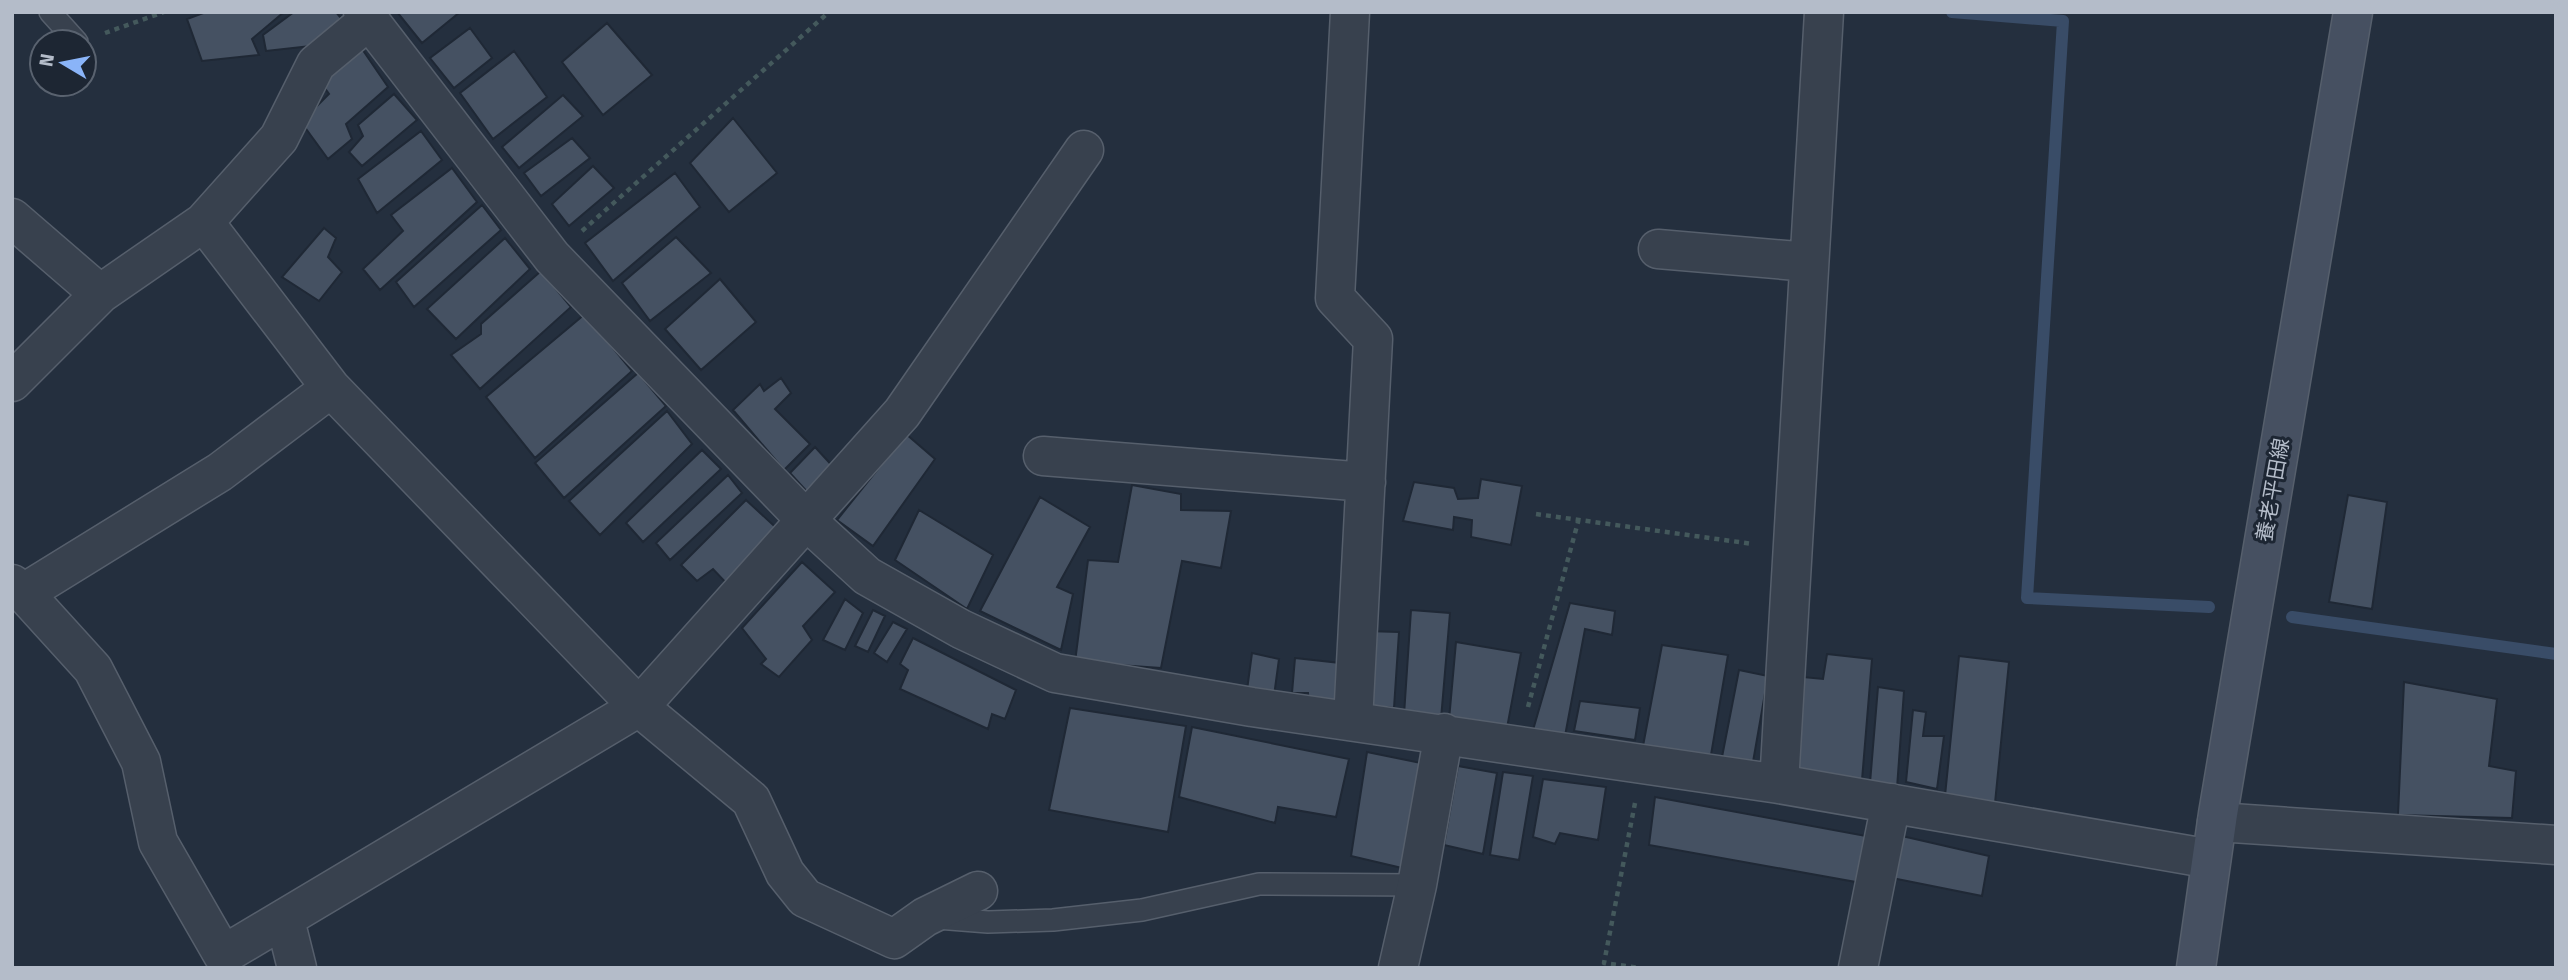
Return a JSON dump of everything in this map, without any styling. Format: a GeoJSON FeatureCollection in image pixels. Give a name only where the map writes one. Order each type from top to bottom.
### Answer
{"type":"FeatureCollection","features":[{"type":"Feature","properties":{"kind":"main road","name":"養老平田線"},"geometry":{"type":"LineString","coordinates":[[2196,968],[2214,840],[2353,12]]}},
{"type":"Feature","properties":{"kind":"street"},"geometry":{"type":"LineString","coordinates":[[1350,12],[1335,298],[1373,338],[1353,721]]}},
{"type":"Feature","properties":{"kind":"street"},"geometry":{"type":"LineString","coordinates":[[1779,783],[1824,12]]}},
{"type":"Feature","properties":{"kind":"street"},"geometry":{"type":"LineString","coordinates":[[12,382],[100,293],[204,222],[279,138],[316,64],[366,16],[552,257],[807,521],[867,576],[961,629],[1055,673],[1353,721],[1779,783],[1891,803],[2214,840],[2556,845]]}},
{"type":"Feature","properties":{"kind":"street"},"geometry":{"type":"LineString","coordinates":[[331,388],[219,472],[18,588],[93,669],[141,762],[158,842],[223,955],[639,707],[902,413],[1084,150]]}},
{"type":"Feature","properties":{"kind":"street"},"geometry":{"type":"LineString","coordinates":[[12,218],[100,293]]}},
{"type":"Feature","properties":{"kind":"street"},"geometry":{"type":"LineString","coordinates":[[204,222],[331,388],[639,707],[751,800],[785,873],[805,898],[892,953],[925,917],[978,891]]}},
{"type":"Feature","properties":{"kind":"street"},"geometry":{"type":"LineString","coordinates":[[1658,249],[1809,262]]}},
{"type":"Feature","properties":{"kind":"street"},"geometry":{"type":"LineString","coordinates":[[1043,456],[1366,482]]}},
{"type":"Feature","properties":{"kind":"street"},"geometry":{"type":"LineString","coordinates":[[1398,968],[1418,885],[1444,733]]}},
{"type":"Feature","properties":{"kind":"street"},"geometry":{"type":"LineString","coordinates":[[1858,968],[1891,803]]}},
{"type":"Feature","properties":{"kind":"street"},"geometry":{"type":"LineString","coordinates":[[285,920],[297,968]]}},
{"type":"Feature","properties":{"kind":"lane"},"geometry":{"type":"LineString","coordinates":[[50,12],[64,28]]}},
{"type":"Feature","properties":{"kind":"lane"},"geometry":{"type":"LineString","coordinates":[[925,917],[988,922],[1053,920],[1142,910],[1259,884],[1418,885]]}},
{"type":"Feature","properties":{"kind":"path"},"geometry":{"type":"LineString","coordinates":[[102,33],[164,12]]}},
{"type":"Feature","properties":{"kind":"path"},"geometry":{"type":"LineString","coordinates":[[552,257],[829,12]]}},
{"type":"Feature","properties":{"kind":"path"},"geometry":{"type":"LineString","coordinates":[[1536,514],[1578,522],[1793,548]]}},
{"type":"Feature","properties":{"kind":"path"},"geometry":{"type":"LineString","coordinates":[[1518,745],[1578,522]]}},
{"type":"Feature","properties":{"kind":"path"},"geometry":{"type":"LineString","coordinates":[[1640,968],[1604,963],[1642,763]]}},
{"type":"Feature","properties":{"kind":"building"},"geometry":{"type":"Polygon","coordinates":[[[206,12],[284,12],[252,39],[259,55],[202,61],[187,19],[206,12]]]}},
{"type":"Feature","properties":{"kind":"building"},"geometry":{"type":"Polygon","coordinates":[[[294,12],[336,12],[345,23],[320,45],[266,51],[263,35],[294,12]]]}},
{"type":"Feature","properties":{"kind":"building"},"geometry":{"type":"Polygon","coordinates":[[[397,12],[460,12],[422,43],[397,12]]]}},
{"type":"Feature","properties":{"kind":"building"},"geometry":{"type":"Polygon","coordinates":[[[607,23],[652,75],[603,115],[562,62],[607,23]]]}},
{"type":"Feature","properties":{"kind":"building"},"geometry":{"type":"Polygon","coordinates":[[[470,28],[492,58],[454,88],[430,58],[470,28]]]}},
{"type":"Feature","properties":{"kind":"building"},"geometry":{"type":"Polygon","coordinates":[[[360,46],[388,87],[346,124],[352,139],[328,159],[304,126],[306,117],[329,94],[319,80],[360,46]]]}},
{"type":"Feature","properties":{"kind":"building"},"geometry":{"type":"Polygon","coordinates":[[[514,51],[547,97],[493,139],[460,93],[514,51]]]}},
{"type":"Feature","properties":{"kind":"building"},"geometry":{"type":"Polygon","coordinates":[[[394,94],[417,120],[362,166],[349,152],[363,136],[358,125],[394,94]]]}},
{"type":"Feature","properties":{"kind":"building"},"geometry":{"type":"Polygon","coordinates":[[[563,95],[583,116],[519,168],[502,147],[563,95]]]}},
{"type":"Feature","properties":{"kind":"building"},"geometry":{"type":"Polygon","coordinates":[[[733,118],[777,173],[729,212],[690,163],[733,118]]]}},
{"type":"Feature","properties":{"kind":"building"},"geometry":{"type":"Polygon","coordinates":[[[421,131],[442,160],[377,213],[358,179],[421,131]]]}},
{"type":"Feature","properties":{"kind":"building"},"geometry":{"type":"Polygon","coordinates":[[[572,138],[590,158],[541,196],[524,173],[572,138]]]}},
{"type":"Feature","properties":{"kind":"building"},"geometry":{"type":"Polygon","coordinates":[[[593,166],[614,188],[569,226],[552,204],[593,166]]]}},
{"type":"Feature","properties":{"kind":"building"},"geometry":{"type":"Polygon","coordinates":[[[452,168],[477,202],[380,290],[363,269],[403,231],[391,215],[452,168]]]}},
{"type":"Feature","properties":{"kind":"building"},"geometry":{"type":"Polygon","coordinates":[[[675,173],[700,207],[613,281],[585,243],[675,173]]]}},
{"type":"Feature","properties":{"kind":"building"},"geometry":{"type":"Polygon","coordinates":[[[482,205],[501,230],[414,307],[396,282],[482,205]]]}},
{"type":"Feature","properties":{"kind":"building"},"geometry":{"type":"Polygon","coordinates":[[[324,228],[336,238],[328,257],[342,272],[319,301],[282,277],[324,228]]]}},
{"type":"Feature","properties":{"kind":"building"},"geometry":{"type":"Polygon","coordinates":[[[676,237],[711,273],[650,321],[622,283],[676,237]]]}},
{"type":"Feature","properties":{"kind":"building"},"geometry":{"type":"Polygon","coordinates":[[[505,238],[530,269],[456,339],[427,309],[505,238]]]}},
{"type":"Feature","properties":{"kind":"building"},"geometry":{"type":"Polygon","coordinates":[[[541,271],[571,307],[480,389],[451,355],[481,334],[481,324],[541,271]]]}},
{"type":"Feature","properties":{"kind":"building"},"geometry":{"type":"Polygon","coordinates":[[[720,279],[756,322],[701,370],[665,329],[720,279]]]}},
{"type":"Feature","properties":{"kind":"building"},"geometry":{"type":"Polygon","coordinates":[[[585,314],[632,371],[535,458],[486,397],[585,314]]]}},
{"type":"Feature","properties":{"kind":"building"},"geometry":{"type":"Polygon","coordinates":[[[638,373],[666,406],[564,498],[535,463],[638,373]]]}},
{"type":"Feature","properties":{"kind":"building"},"geometry":{"type":"Polygon","coordinates":[[[781,378],[791,393],[775,409],[810,444],[784,470],[733,410],[760,384],[764,391],[781,378]]]}},
{"type":"Feature","properties":{"kind":"building"},"geometry":{"type":"Polygon","coordinates":[[[667,411],[692,444],[600,535],[569,501],[667,411]]]}},
{"type":"Feature","properties":{"kind":"building"},"geometry":{"type":"Polygon","coordinates":[[[906,434],[935,459],[873,546],[837,520],[906,434]]]}},
{"type":"Feature","properties":{"kind":"building"},"geometry":{"type":"Polygon","coordinates":[[[815,447],[837,471],[811,496],[790,473],[815,447]]]}},
{"type":"Feature","properties":{"kind":"building"},"geometry":{"type":"Polygon","coordinates":[[[702,450],[721,469],[643,542],[626,523],[702,450]]]}},
{"type":"Feature","properties":{"kind":"building"},"geometry":{"type":"Polygon","coordinates":[[[728,475],[742,493],[670,560],[656,543],[728,475]]]}},
{"type":"Feature","properties":{"kind":"building"},"geometry":{"type":"Polygon","coordinates":[[[1481,479],[1522,486],[1511,545],[1471,537],[1472,520],[1454,517],[1453,530],[1403,521],[1414,482],[1454,488],[1458,499],[1478,498],[1481,479]]]}},
{"type":"Feature","properties":{"kind":"building"},"geometry":{"type":"Polygon","coordinates":[[[1132,485],[1181,494],[1181,510],[1231,511],[1221,568],[1182,561],[1161,668],[1075,662],[1088,560],[1118,562],[1132,485]]]}},
{"type":"Feature","properties":{"kind":"building"},"geometry":{"type":"Polygon","coordinates":[[[2348,495],[2387,502],[2372,609],[2329,602],[2348,495]]]}},
{"type":"Feature","properties":{"kind":"building"},"geometry":{"type":"Polygon","coordinates":[[[1040,497],[1090,527],[1057,587],[1073,594],[1061,650],[980,611],[1040,497]]]}},
{"type":"Feature","properties":{"kind":"building"},"geometry":{"type":"Polygon","coordinates":[[[746,500],[784,535],[729,586],[713,569],[697,581],[681,565],[746,500]]]}},
{"type":"Feature","properties":{"kind":"building"},"geometry":{"type":"Polygon","coordinates":[[[919,510],[993,555],[967,609],[895,560],[919,510]]]}},
{"type":"Feature","properties":{"kind":"building"},"geometry":{"type":"Polygon","coordinates":[[[802,562],[835,592],[803,626],[812,640],[779,677],[761,664],[766,659],[742,628],[802,562]]]}},
{"type":"Feature","properties":{"kind":"building"},"geometry":{"type":"Polygon","coordinates":[[[845,599],[863,613],[845,650],[823,640],[845,599]]]}},
{"type":"Feature","properties":{"kind":"building"},"geometry":{"type":"Polygon","coordinates":[[[1570,603],[1615,611],[1612,635],[1585,629],[1565,736],[1533,730],[1570,603]]]}},
{"type":"Feature","properties":{"kind":"building"},"geometry":{"type":"Polygon","coordinates":[[[873,610],[885,616],[868,652],[855,646],[873,610]]]}},
{"type":"Feature","properties":{"kind":"building"},"geometry":{"type":"Polygon","coordinates":[[[1411,610],[1450,613],[1441,719],[1404,715],[1411,610]]]}},
{"type":"Feature","properties":{"kind":"building"},"geometry":{"type":"Polygon","coordinates":[[[893,622],[907,629],[887,662],[874,653],[893,622]]]}},
{"type":"Feature","properties":{"kind":"building"},"geometry":{"type":"Polygon","coordinates":[[[1366,631],[1399,632],[1394,708],[1361,705],[1366,631]]]}},
{"type":"Feature","properties":{"kind":"building"},"geometry":{"type":"Polygon","coordinates":[[[913,638],[1016,690],[1005,719],[992,714],[988,729],[900,689],[908,670],[900,664],[913,638]]]}},
{"type":"Feature","properties":{"kind":"building"},"geometry":{"type":"Polygon","coordinates":[[[1456,642],[1521,653],[1507,728],[1449,720],[1456,642]]]}},
{"type":"Feature","properties":{"kind":"building"},"geometry":{"type":"Polygon","coordinates":[[[1662,645],[1728,655],[1711,755],[1643,746],[1662,645]]]}},
{"type":"Feature","properties":{"kind":"building"},"geometry":{"type":"Polygon","coordinates":[[[1252,653],[1279,659],[1274,696],[1247,690],[1252,653]]]}},
{"type":"Feature","properties":{"kind":"building"},"geometry":{"type":"Polygon","coordinates":[[[1827,654],[1872,659],[1862,780],[1791,770],[1803,677],[1823,679],[1827,654]]]}},
{"type":"Feature","properties":{"kind":"building"},"geometry":{"type":"Polygon","coordinates":[[[1959,656],[2009,662],[1995,803],[1945,796],[1959,656]]]}},
{"type":"Feature","properties":{"kind":"building"},"geometry":{"type":"Polygon","coordinates":[[[1295,658],[1340,663],[1335,707],[1309,704],[1308,693],[1292,693],[1295,658]]]}},
{"type":"Feature","properties":{"kind":"building"},"geometry":{"type":"Polygon","coordinates":[[[1739,670],[1768,676],[1753,762],[1722,757],[1739,670]]]}},
{"type":"Feature","properties":{"kind":"building"},"geometry":{"type":"Polygon","coordinates":[[[2404,682],[2497,699],[2489,766],[2516,771],[2512,818],[2398,815],[2404,682]]]}},
{"type":"Feature","properties":{"kind":"building"},"geometry":{"type":"Polygon","coordinates":[[[1878,687],[1904,691],[1897,788],[1870,783],[1878,687]]]}},
{"type":"Feature","properties":{"kind":"building"},"geometry":{"type":"Polygon","coordinates":[[[1580,701],[1640,708],[1635,740],[1574,731],[1580,701]]]}},
{"type":"Feature","properties":{"kind":"building"},"geometry":{"type":"Polygon","coordinates":[[[1070,708],[1186,726],[1168,832],[1049,810],[1070,708]]]}},
{"type":"Feature","properties":{"kind":"building"},"geometry":{"type":"Polygon","coordinates":[[[1913,710],[1926,712],[1923,736],[1944,736],[1937,789],[1906,782],[1913,710]]]}},
{"type":"Feature","properties":{"kind":"building"},"geometry":{"type":"Polygon","coordinates":[[[1192,727],[1349,759],[1336,817],[1278,807],[1275,823],[1179,797],[1192,727]]]}},
{"type":"Feature","properties":{"kind":"building"},"geometry":{"type":"Polygon","coordinates":[[[1367,752],[1421,763],[1402,868],[1351,856],[1367,752]]]}},
{"type":"Feature","properties":{"kind":"building"},"geometry":{"type":"Polygon","coordinates":[[[1458,766],[1497,773],[1483,854],[1444,845],[1458,766]]]}},
{"type":"Feature","properties":{"kind":"building"},"geometry":{"type":"Polygon","coordinates":[[[1503,772],[1533,776],[1519,860],[1490,855],[1503,772]]]}},
{"type":"Feature","properties":{"kind":"building"},"geometry":{"type":"Polygon","coordinates":[[[1543,779],[1606,787],[1598,840],[1560,833],[1555,844],[1533,837],[1543,779]]]}},
{"type":"Feature","properties":{"kind":"building"},"geometry":{"type":"Polygon","coordinates":[[[1655,797],[1866,836],[1856,882],[1649,845],[1655,797]]]}},
{"type":"Feature","properties":{"kind":"building"},"geometry":{"type":"Polygon","coordinates":[[[1902,836],[1989,856],[1982,896],[1892,878],[1902,836]]]}},
{"type":"Feature","properties":{"kind":"waterway"},"geometry":{"type":"LineString","coordinates":[[1952,12],[2063,21],[2027,598],[2209,607]]}},
{"type":"Feature","properties":{"kind":"waterway"},"geometry":{"type":"LineString","coordinates":[[2292,617],[2556,654]]}}]}
